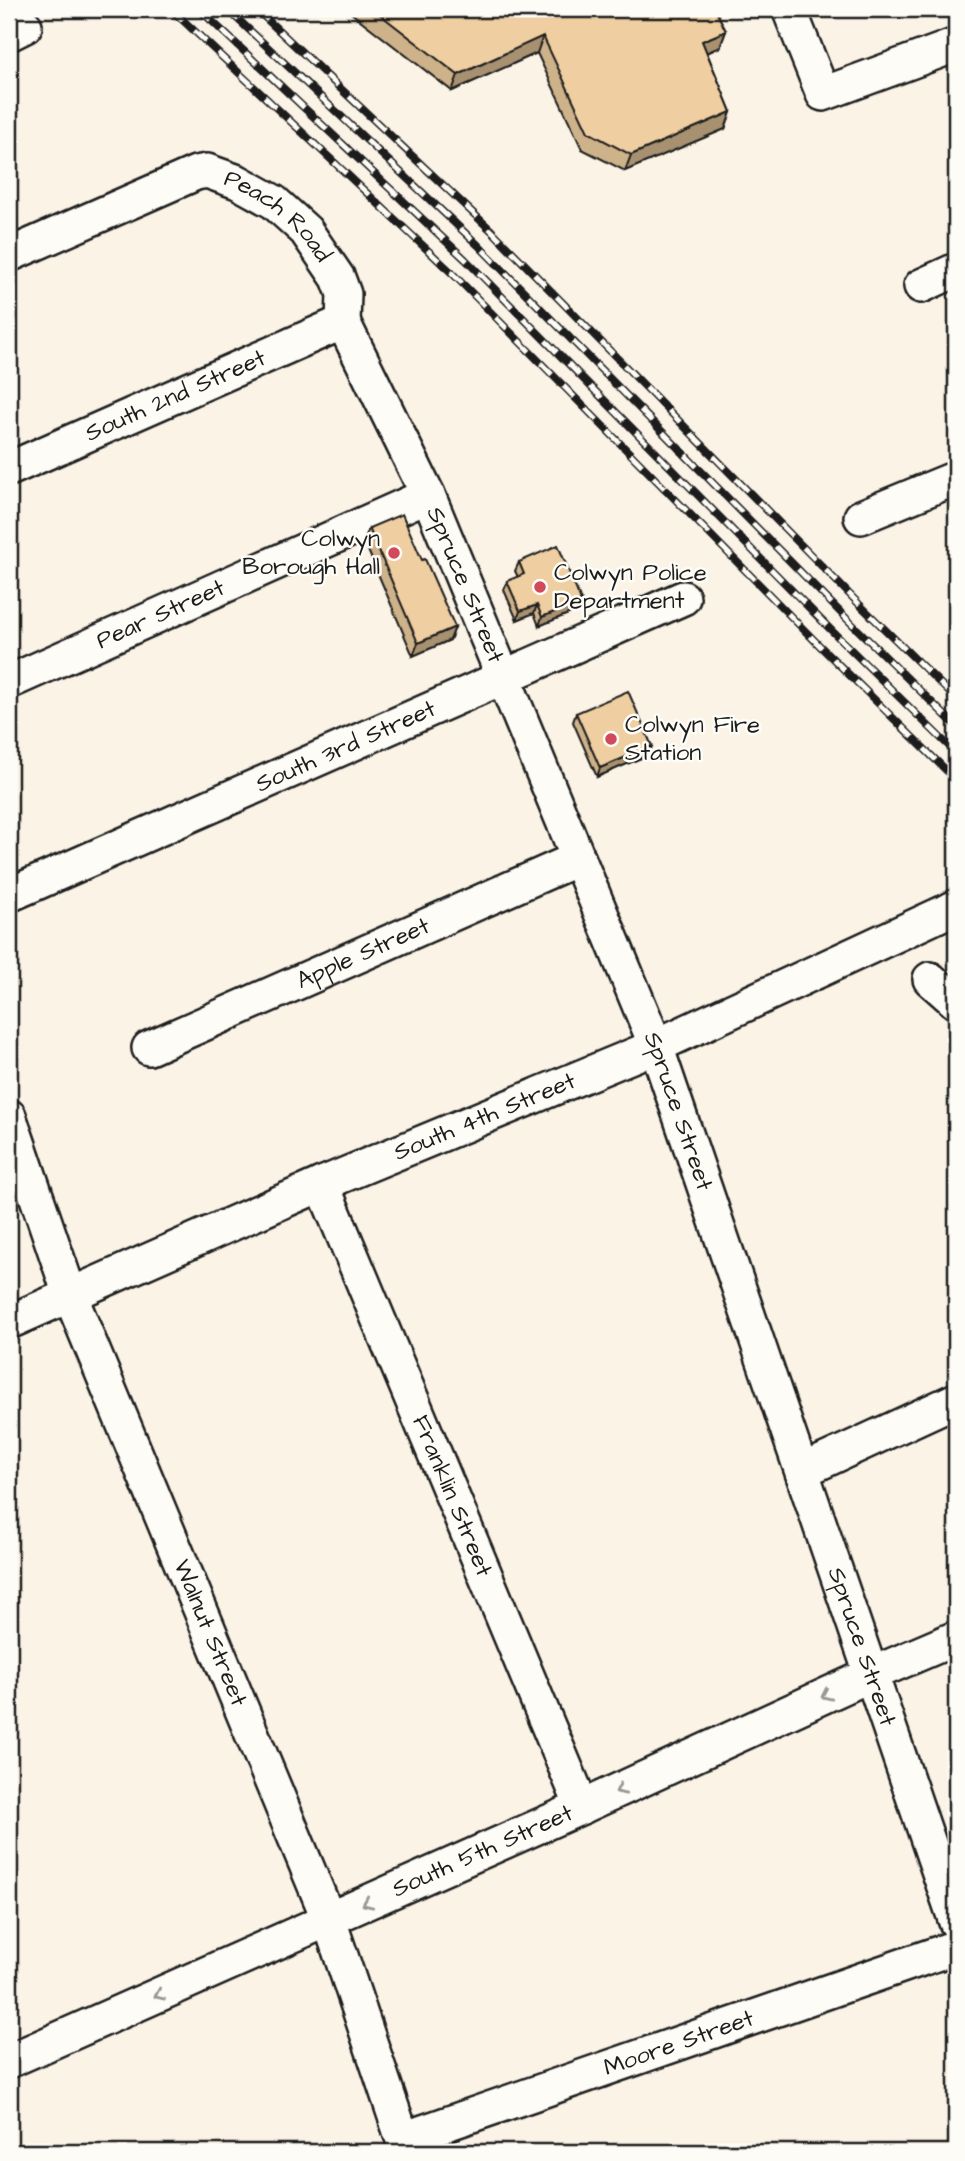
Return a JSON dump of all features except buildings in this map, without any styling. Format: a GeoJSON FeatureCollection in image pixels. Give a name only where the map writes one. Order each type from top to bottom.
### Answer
{"type":"FeatureCollection","features":[{"type":"Feature","properties":{"kind":"street"},"geometry":{"type":"LineString","coordinates":[[789,9],[823,94],[956,45]]}},
{"type":"Feature","properties":{"kind":"street","name":"Peach Road"},"geometry":{"type":"LineString","coordinates":[[9,255],[195,173],[207,171],[238,183],[274,202],[306,231],[338,278],[344,294],[343,322]]}},
{"type":"Feature","properties":{"kind":"street"},"geometry":{"type":"LineString","coordinates":[[921,286],[956,271]]}},
{"type":"Feature","properties":{"kind":"street","name":"South 2nd Street"},"geometry":{"type":"LineString","coordinates":[[9,469],[343,322]]}},
{"type":"Feature","properties":{"kind":"street","name":"Spruce Street"},"geometry":{"type":"LineString","coordinates":[[343,322],[428,495],[656,1046],[956,1922]]}},
{"type":"Feature","properties":{"kind":"street"},"geometry":{"type":"LineString","coordinates":[[861,517],[956,478]]}},
{"type":"Feature","properties":{"kind":"street","name":"Pear Street"},"geometry":{"type":"LineString","coordinates":[[9,682],[428,495]]}},
{"type":"Feature","properties":{"kind":"street","name":"South 3rd Street"},"geometry":{"type":"LineString","coordinates":[[9,895],[682,598]]}},
{"type":"Feature","properties":{"kind":"street","name":"Apple Street"},"geometry":{"type":"LineString","coordinates":[[149,1048],[577,859]]}},
{"type":"Feature","properties":{"kind":"street","name":"South 4th Street"},"geometry":{"type":"LineString","coordinates":[[9,1322],[322,1184],[656,1046],[956,907]]}},
{"type":"Feature","properties":{"kind":"street"},"geometry":{"type":"LineString","coordinates":[[930,979],[956,1002]]}},
{"type":"Feature","properties":{"kind":"street","name":"Walnut Street"},"geometry":{"type":"LineString","coordinates":[[9,1116],[70,1295],[329,1920],[405,2146]]}},
{"type":"Feature","properties":{"kind":"street","name":"Franklin Street"},"geometry":{"type":"LineString","coordinates":[[322,1184],[582,1807]]}},
{"type":"Feature","properties":{"kind":"street"},"geometry":{"type":"LineString","coordinates":[[802,1471],[956,1400]]}},
{"type":"Feature","properties":{"kind":"street","name":"South 5th Street"},"geometry":{"type":"LineString","coordinates":[[9,2061],[956,1638]]}},
{"type":"Feature","properties":{"kind":"street","name":"Moore Street"},"geometry":{"type":"LineString","coordinates":[[405,2146],[956,1947]]}},
{"type":"Feature","properties":{"kind":"railway"},"geometry":{"type":"LineString","coordinates":[[171,9],[452,273],[956,780]]}},
{"type":"Feature","properties":{"kind":"railway"},"geometry":{"type":"LineString","coordinates":[[199,9],[465,259],[956,753]]}},
{"type":"Feature","properties":{"kind":"railway"},"geometry":{"type":"LineString","coordinates":[[227,9],[478,245],[956,726]]}},
{"type":"Feature","properties":{"kind":"railway"},"geometry":{"type":"LineString","coordinates":[[256,9],[492,231],[956,699]]}},
{"type":"Feature","properties":{"kind":"place","name":"Colwyn Borough Hall"},"geometry":{"type":"Point","coordinates":[394,553]}},
{"type":"Feature","properties":{"kind":"place","name":"Colwyn Police Department"},"geometry":{"type":"Point","coordinates":[540,587]}},
{"type":"Feature","properties":{"kind":"place","name":"Colwyn Fire Station"},"geometry":{"type":"Point","coordinates":[611,739]}}]}
